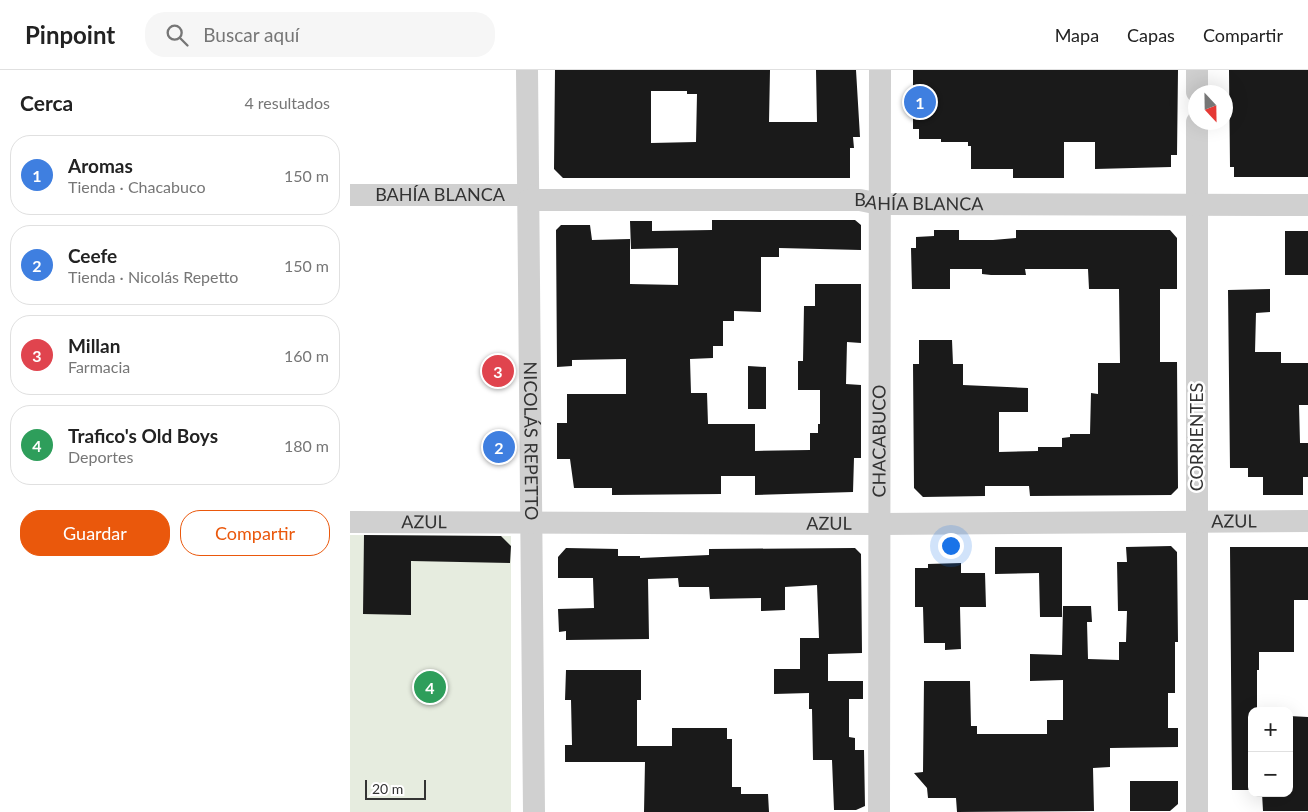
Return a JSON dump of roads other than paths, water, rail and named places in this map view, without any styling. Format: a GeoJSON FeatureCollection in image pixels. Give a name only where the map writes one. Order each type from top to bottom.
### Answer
{"type":"FeatureCollection","features":[{"type":"Feature","properties":{"kind":"street","name":"NICOLÁS REPETTO"},"geometry":{"type":"LineString","coordinates":[[528,70],[534,812]]}},
{"type":"Feature","properties":{"kind":"street","name":"CHACABUCO"},"geometry":{"type":"LineString","coordinates":[[880,70],[878,204],[880,812]]}},
{"type":"Feature","properties":{"kind":"street"},"geometry":{"type":"LineString","coordinates":[[1197,70],[1197,85]]}},
{"type":"Feature","properties":{"kind":"street","name":"CORRIENTES"},"geometry":{"type":"LineString","coordinates":[[1197,130],[1197,812]]}},
{"type":"Feature","properties":{"kind":"street","name":"BAHÍA BLANCA"},"geometry":{"type":"LineString","coordinates":[[350,195],[860,200],[878,204],[1308,205]]}},
{"type":"Feature","properties":{"kind":"street","name":"AZUL"},"geometry":{"type":"LineString","coordinates":[[350,522],[880,524],[1308,521]]}},
{"type":"Feature","properties":{"kind":"place","name":"Aromas"},"geometry":{"type":"Point","coordinates":[920,102]}},
{"type":"Feature","properties":{"kind":"place","name":"Millan"},"geometry":{"type":"Point","coordinates":[498,371]}},
{"type":"Feature","properties":{"kind":"place","name":"Ceefe"},"geometry":{"type":"Point","coordinates":[499,447]}},
{"type":"Feature","properties":{"kind":"place","name":"Trafico's Old Boys"},"geometry":{"type":"Point","coordinates":[430,687]}}]}
